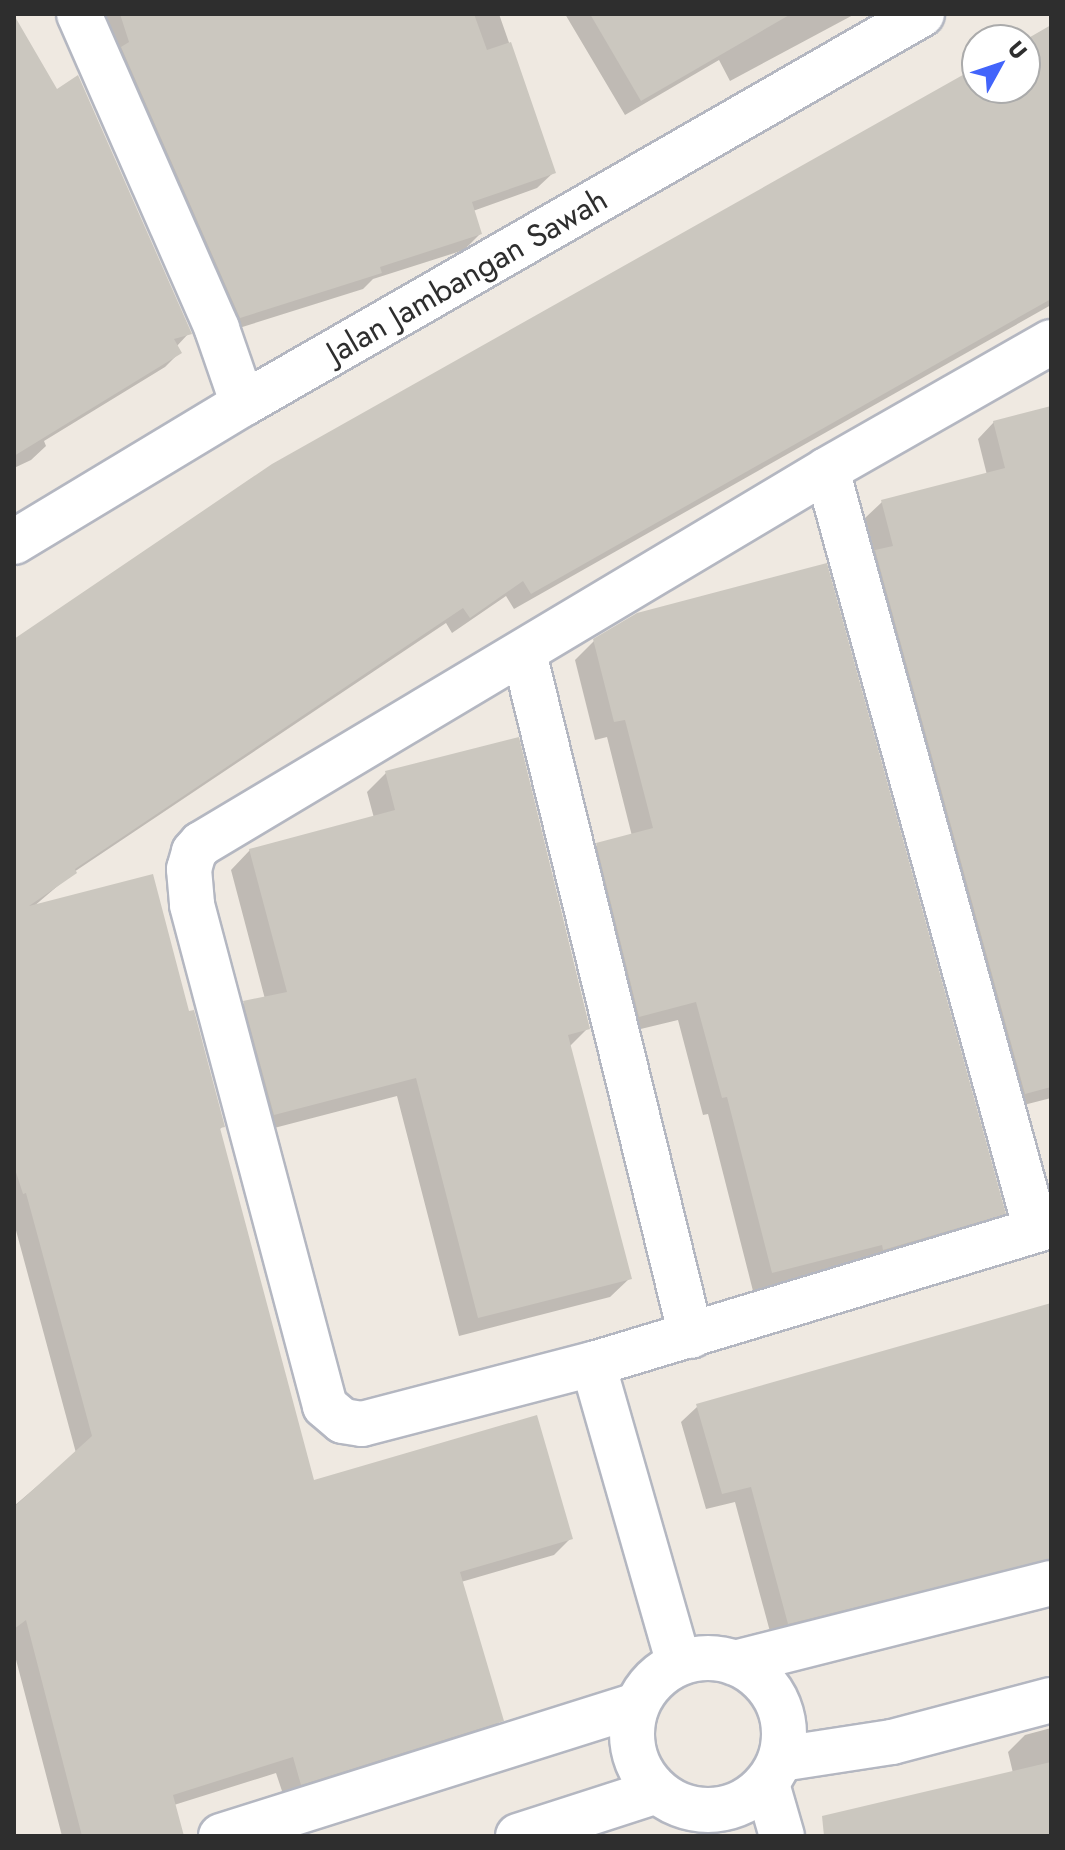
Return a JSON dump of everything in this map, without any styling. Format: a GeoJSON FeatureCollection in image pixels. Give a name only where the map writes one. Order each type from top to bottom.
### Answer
{"type":"FeatureCollection","features":[{"type":"Feature","properties":{"kind":"street"},"geometry":{"type":"LineString","coordinates":[[79,14],[217,329],[243,404]]}},
{"type":"Feature","properties":{"kind":"street","name":"Jalan Jambangan Sawah"},"geometry":{"type":"LineString","coordinates":[[14,542],[243,404],[922,14]]}},
{"type":"Feature","properties":{"kind":"street"},"geometry":{"type":"LineString","coordinates":[[827,470],[1044,1228],[593,1364],[362,1424],[343,1421],[325,1406],[192,905],[190,860],[201,844],[827,470],[1051,342]]}},
{"type":"Feature","properties":{"kind":"street"},"geometry":{"type":"LineString","coordinates":[[524,653],[691,1336]]}},
{"type":"Feature","properties":{"kind":"street"},"geometry":{"type":"LineString","coordinates":[[593,1364],[679,1663]]}},
{"type":"Feature","properties":{"kind":"street"},"geometry":{"type":"LineString","coordinates":[[735,1663],[1051,1583]]}},
{"type":"Feature","properties":{"kind":"street"},"geometry":{"type":"LineString","coordinates":[[678,1811],[639,1766],[631,1736],[637,1705],[654,1680],[679,1663],[706,1658],[735,1663],[760,1679],[778,1702],[785,1730],[774,1772],[782,1836]]}},
{"type":"Feature","properties":{"kind":"street"},"geometry":{"type":"LineString","coordinates":[[518,1836],[678,1811],[713,1811],[743,1803],[774,1772],[1051,1700]]}},
{"type":"Feature","properties":{"kind":"street"},"geometry":{"type":"LineString","coordinates":[[221,1836],[637,1705]]}},
{"type":"Feature","properties":{"kind":"building"},"geometry":{"type":"Polygon","coordinates":[[[120,14],[474,14],[487,50],[511,42],[556,173],[472,202],[482,234],[380,267],[382,273],[240,318],[121,47],[129,42],[120,14]]]}},
{"type":"Feature","properties":{"kind":"building"},"geometry":{"type":"Polygon","coordinates":[[[590,14],[791,14],[641,101],[590,14]]]}},
{"type":"Feature","properties":{"kind":"building"},"geometry":{"type":"Polygon","coordinates":[[[14,15],[57,89],[78,75],[192,334],[174,339],[182,353],[14,456],[14,15]]]}},
{"type":"Feature","properties":{"kind":"building"},"geometry":{"type":"Polygon","coordinates":[[[1051,25],[1051,299],[531,594],[523,581],[470,618],[463,608],[75,869],[77,873],[29,906],[153,874],[189,1011],[194,1010],[225,1127],[220,1128],[314,1480],[537,1415],[573,1539],[460,1572],[504,1721],[301,1785],[293,1757],[173,1795],[184,1836],[82,1836],[26,1620],[14,1629],[14,1507],[92,1436],[26,1193],[23,1194],[14,1166],[14,639],[272,464],[961,76],[961,104],[1041,104],[1041,31],[1051,25]]]}},
{"type":"Feature","properties":{"kind":"building"},"geometry":{"type":"Polygon","coordinates":[[[1051,406],[1051,1087],[1025,1094],[875,550],[893,546],[881,500],[1005,468],[993,421],[1051,406]]]}},
{"type":"Feature","properties":{"kind":"building"},"geometry":{"type":"Polygon","coordinates":[[[827,563],[1006,1214],[883,1250],[882,1245],[772,1273],[727,1097],[722,1098],[696,1002],[639,1017],[596,843],[653,828],[625,720],[614,722],[593,639],[637,613],[827,563]]]}},
{"type":"Feature","properties":{"kind":"building"},"geometry":{"type":"Polygon","coordinates":[[[519,737],[590,1029],[568,1035],[632,1279],[478,1318],[416,1078],[274,1115],[243,1001],[287,992],[249,849],[395,810],[385,771],[519,737]]]}},
{"type":"Feature","properties":{"kind":"building"},"geometry":{"type":"Polygon","coordinates":[[[1051,1303],[1051,1559],[788,1624],[751,1487],[722,1494],[696,1404],[1051,1303]]]}},
{"type":"Feature","properties":{"kind":"building"},"geometry":{"type":"Polygon","coordinates":[[[1051,1762],[1051,1836],[824,1836],[822,1816],[1051,1762]]]}}]}
